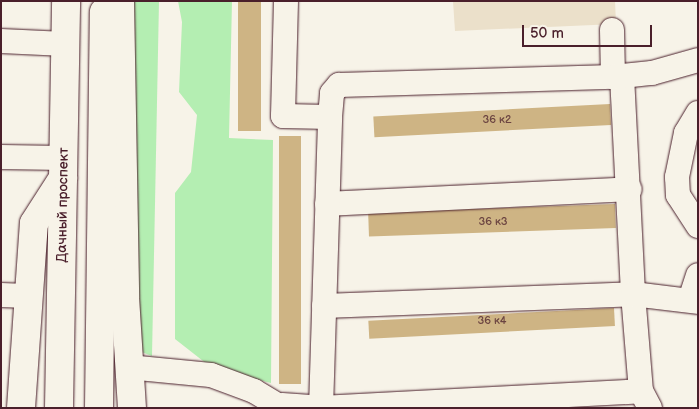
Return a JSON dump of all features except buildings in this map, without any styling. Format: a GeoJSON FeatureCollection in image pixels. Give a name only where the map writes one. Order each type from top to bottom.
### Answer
{"type":"FeatureCollection","features":[{"type":"Feature","properties":{"kind":"main road","name":"Дачный проспект"},"geometry":{"type":"LineString","coordinates":[[60,408],[66,1]]}},
{"type":"Feature","properties":{"kind":"main road"},"geometry":{"type":"LineString","coordinates":[[99,408],[104,1]]}},
{"type":"Feature","properties":{"kind":"main road"},"geometry":{"type":"LineString","coordinates":[[120,1],[128,367],[132,408]]}},
{"type":"Feature","properties":{"kind":"main road"},"geometry":{"type":"LineString","coordinates":[[22,408],[14,295],[34,224],[63,168]]}},
{"type":"Feature","properties":{"kind":"lane"},"geometry":{"type":"LineString","coordinates":[[286,1],[283,116],[330,117]]}},
{"type":"Feature","properties":{"kind":"lane"},"geometry":{"type":"LineString","coordinates":[[128,367],[212,375],[289,407],[321,408],[646,399],[633,294],[630,189],[612,30]]}},
{"type":"Feature","properties":{"kind":"lane"},"geometry":{"type":"LineString","coordinates":[[1,41],[65,44]]}},
{"type":"Feature","properties":{"kind":"lane"},"geometry":{"type":"LineString","coordinates":[[321,408],[330,117],[332,94],[339,85],[618,76],[698,60]]}},
{"type":"Feature","properties":{"kind":"lane"},"geometry":{"type":"LineString","coordinates":[[698,113],[686,133],[677,176],[678,195],[698,226]]}},
{"type":"Feature","properties":{"kind":"lane"},"geometry":{"type":"LineString","coordinates":[[1,157],[63,168]]}},
{"type":"Feature","properties":{"kind":"lane"},"geometry":{"type":"LineString","coordinates":[[327,204],[630,189]]}},
{"type":"Feature","properties":{"kind":"lane"},"geometry":{"type":"LineString","coordinates":[[324,306],[633,294],[694,301],[698,275]]}},
{"type":"Feature","properties":{"kind":"shaded area"},"geometry":{"type":"Polygon","coordinates":[[[453,1],[615,1],[616,24],[455,31],[453,1]]]}},
{"type":"Feature","properties":{"kind":"green space"},"geometry":{"type":"Polygon","coordinates":[[[128,1],[159,1],[152,356],[139,351],[128,1]]]}},
{"type":"Feature","properties":{"kind":"green space"},"geometry":{"type":"Polygon","coordinates":[[[178,1],[232,1],[229,138],[273,140],[271,383],[212,368],[175,339],[175,193],[191,172],[197,115],[179,92],[182,22],[178,1]]]}}]}
